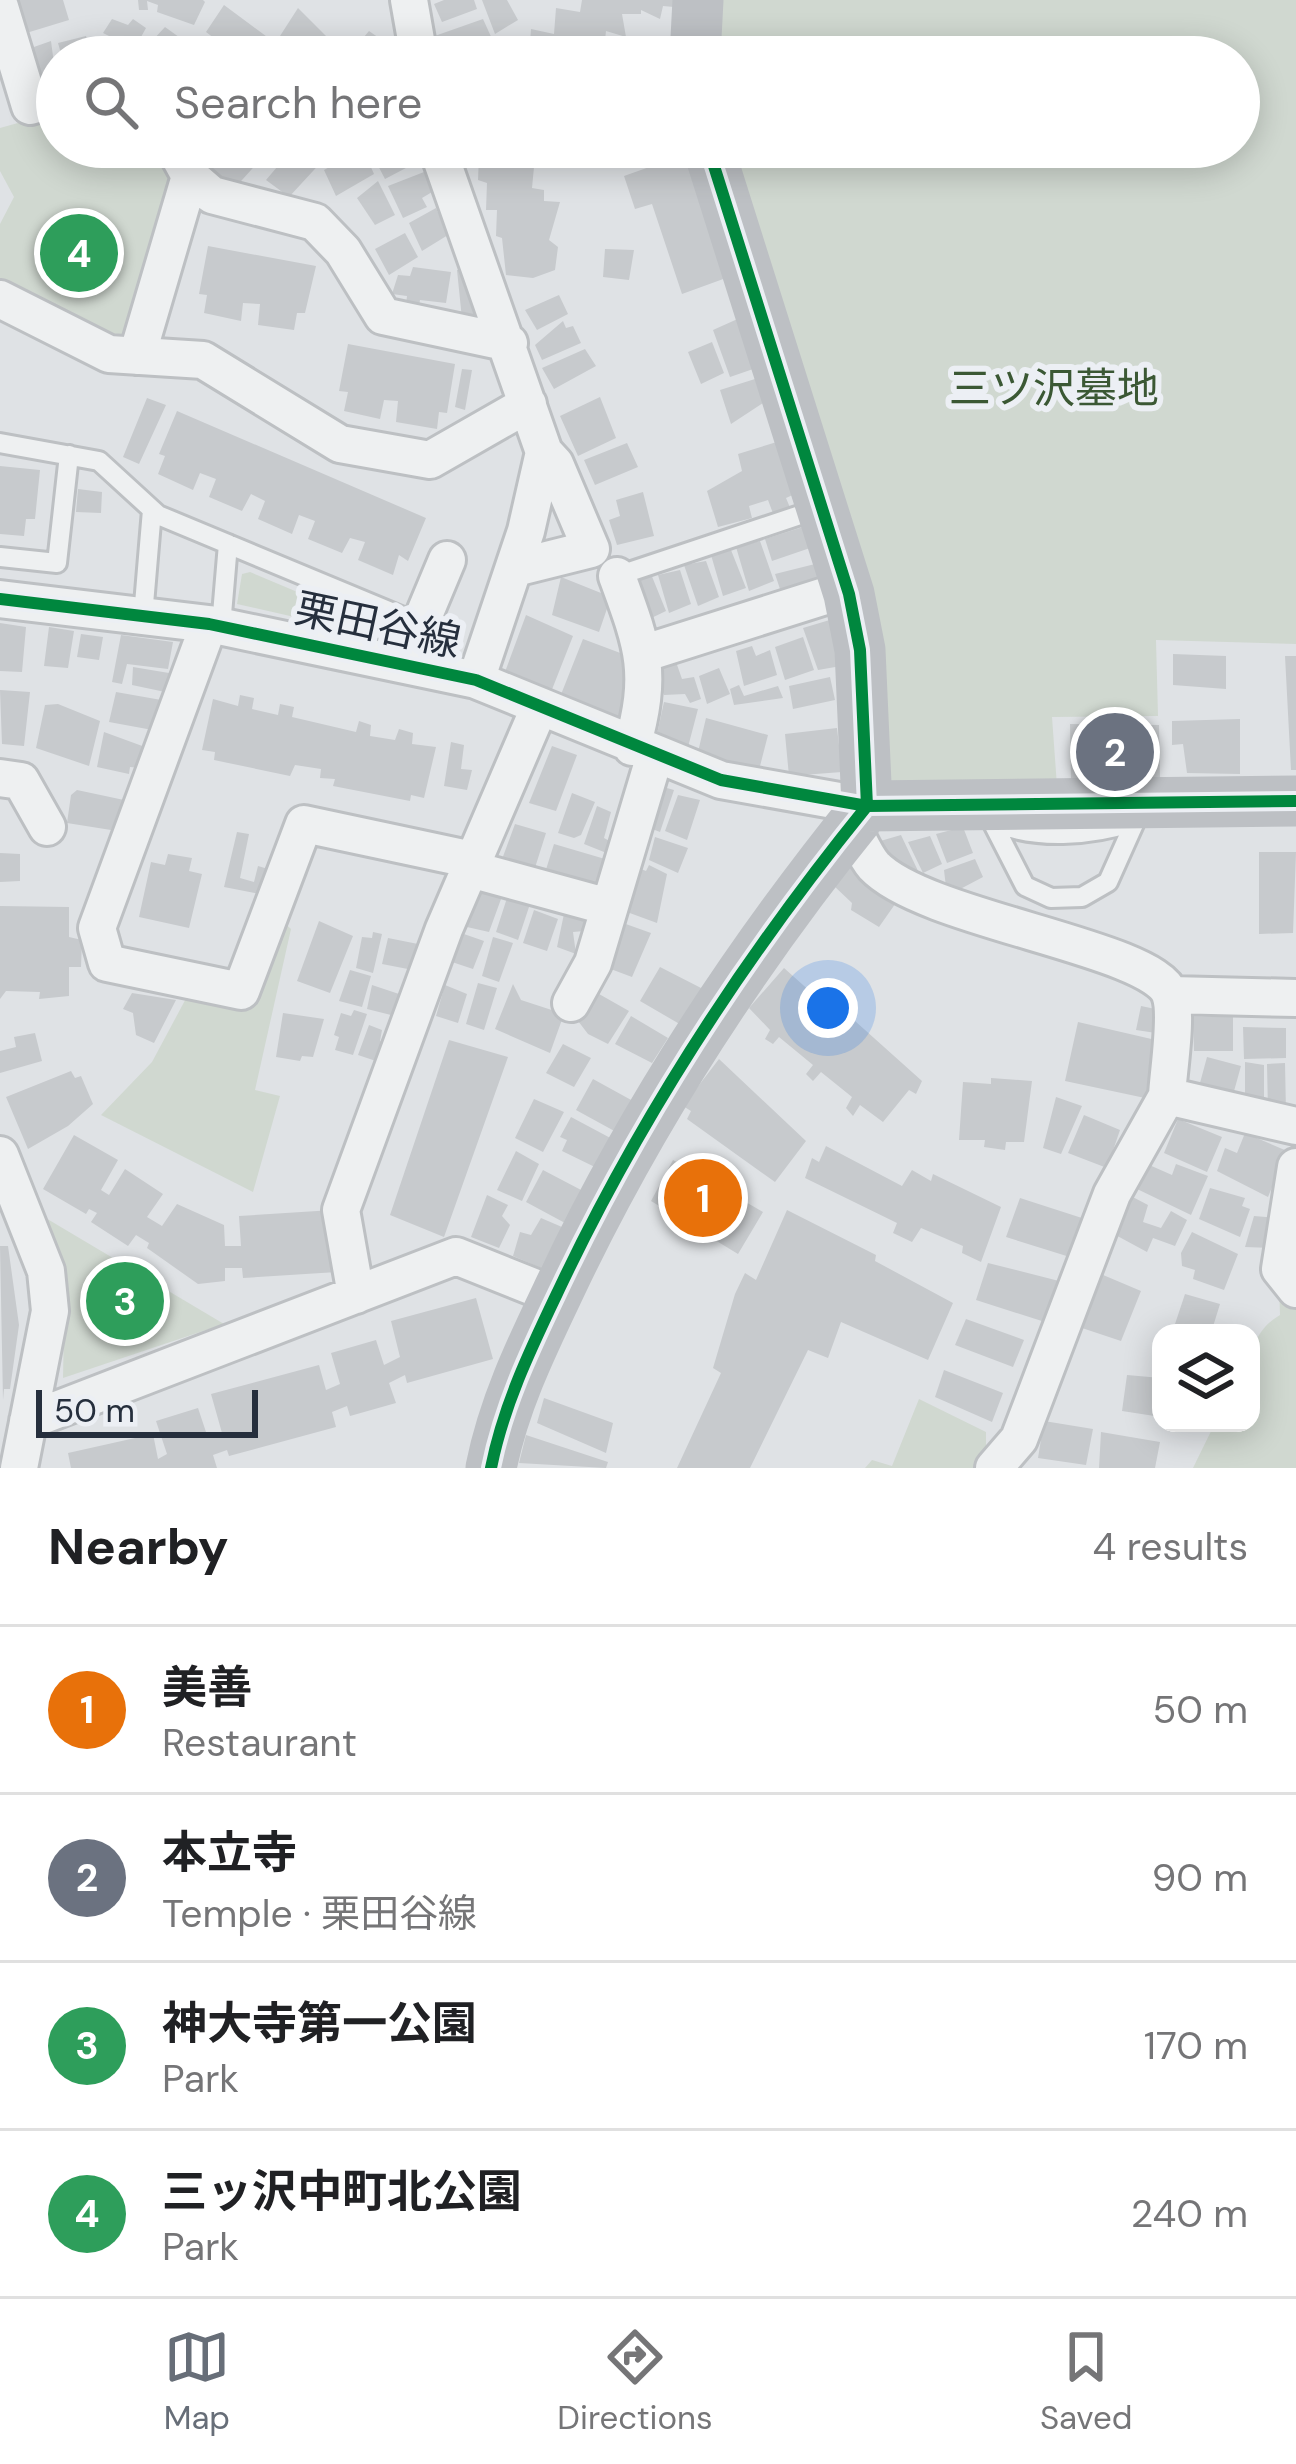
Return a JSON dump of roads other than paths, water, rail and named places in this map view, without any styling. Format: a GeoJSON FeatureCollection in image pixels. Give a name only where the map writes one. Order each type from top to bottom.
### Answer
{"type":"FeatureCollection","features":[{"type":"Feature","properties":{"kind":"street"},"geometry":{"type":"LineString","coordinates":[[410,0],[416,36]]}},
{"type":"Feature","properties":{"kind":"street"},"geometry":{"type":"LineString","coordinates":[[695,36],[698,0]]}},
{"type":"Feature","properties":{"kind":"street"},"geometry":{"type":"LineString","coordinates":[[0,7],[30,106],[36,104]]}},
{"type":"Feature","properties":{"kind":"street"},"geometry":{"type":"LineString","coordinates":[[136,356],[180,168]]}},
{"type":"Feature","properties":{"kind":"street"},"geometry":{"type":"LineString","coordinates":[[188,168],[212,196],[315,222],[344,251],[383,316],[509,344]]}},
{"type":"Feature","properties":{"kind":"street"},"geometry":{"type":"LineString","coordinates":[[444,168],[544,452],[555,464],[591,548],[515,568]]}},
{"type":"Feature","properties":{"kind":"street"},"geometry":{"type":"LineString","coordinates":[[715,168],[847,589],[860,650],[859,816],[874,866],[910,889],[1015,929],[1138,965],[1171,995],[1296,998]]}},
{"type":"Feature","properties":{"kind":"street"},"geometry":{"type":"LineString","coordinates":[[0,298],[109,354],[203,360],[321,436],[430,460],[528,404]]}},
{"type":"Feature","properties":{"kind":"street"},"geometry":{"type":"LineString","coordinates":[[476,680],[515,568],[544,452]]}},
{"type":"Feature","properties":{"kind":"street"},"geometry":{"type":"LineString","coordinates":[[404,663],[447,560]]}},
{"type":"Feature","properties":{"kind":"street"},"geometry":{"type":"LineString","coordinates":[[571,1003],[592,963],[609,908],[643,751],[647,692],[642,654],[617,576]]}},
{"type":"Feature","properties":{"kind":"street"},"geometry":{"type":"LineString","coordinates":[[642,654],[847,589]]}},
{"type":"Feature","properties":{"kind":"street","name":"栗田谷線"},"geometry":{"type":"LineString","coordinates":[[0,598],[215,625],[476,680],[721,780],[859,816]]}},
{"type":"Feature","properties":{"kind":"street"},"geometry":{"type":"LineString","coordinates":[[215,625],[97,928],[106,963],[241,991],[304,824],[471,865],[609,908]]}},
{"type":"Feature","properties":{"kind":"street"},"geometry":{"type":"LineString","coordinates":[[356,1295],[341,1210],[471,865],[541,706]]}},
{"type":"Feature","properties":{"kind":"street"},"geometry":{"type":"LineString","coordinates":[[0,778],[21,781],[47,827]]}},
{"type":"Feature","properties":{"kind":"street"},"geometry":{"type":"LineString","coordinates":[[859,816],[1140,811],[1296,802]]}},
{"type":"Feature","properties":{"kind":"street"},"geometry":{"type":"LineString","coordinates":[[491,1468],[500,1421],[606,1191],[696,1037],[859,816]]}},
{"type":"Feature","properties":{"kind":"street"},"geometry":{"type":"LineString","coordinates":[[994,1468],[1018,1439],[1112,1194],[1167,1096],[1171,995]]}},
{"type":"Feature","properties":{"kind":"street"},"geometry":{"type":"LineString","coordinates":[[1167,1096],[1296,1126]]}},
{"type":"Feature","properties":{"kind":"street"},"geometry":{"type":"LineString","coordinates":[[0,1155],[46,1271],[50,1311],[19,1468]]}},
{"type":"Feature","properties":{"kind":"street"},"geometry":{"type":"LineString","coordinates":[[1296,1167],[1280,1269],[1296,1289]]}},
{"type":"Feature","properties":{"kind":"street"},"geometry":{"type":"LineString","coordinates":[[28,1421],[456,1256],[556,1296]]}},
{"type":"Feature","properties":{"kind":"lane"},"geometry":{"type":"LineString","coordinates":[[0,443],[99,460],[152,510],[421,624]]}},
{"type":"Feature","properties":{"kind":"lane"},"geometry":{"type":"LineString","coordinates":[[0,557],[57,563],[69,455]]}},
{"type":"Feature","properties":{"kind":"lane"},"geometry":{"type":"LineString","coordinates":[[591,548],[604,554],[617,576],[823,508]]}},
{"type":"Feature","properties":{"kind":"lane"},"geometry":{"type":"LineString","coordinates":[[143,616],[152,510]]}},
{"type":"Feature","properties":{"kind":"lane"},"geometry":{"type":"LineString","coordinates":[[215,625],[228,544]]}},
{"type":"Feature","properties":{"kind":"lane"},"geometry":{"type":"LineString","coordinates":[[988,812],[1025,886],[1051,898],[1082,897],[1108,882],[1140,811]]}},
{"type":"Feature","properties":{"kind":"place","name":"三ッ沢中町北公園"},"geometry":{"type":"Point","coordinates":[79,253]}},
{"type":"Feature","properties":{"kind":"place","name":"本立寺"},"geometry":{"type":"Point","coordinates":[1115,752]}},
{"type":"Feature","properties":{"kind":"place","name":"美善"},"geometry":{"type":"Point","coordinates":[703,1198]}},
{"type":"Feature","properties":{"kind":"place","name":"神大寺第一公園"},"geometry":{"type":"Point","coordinates":[125,1301]}},
{"type":"Feature","properties":{"kind":"park label","name":"三ツ沢墓地"},"geometry":{"type":"Point","coordinates":[1054,388]}}]}
